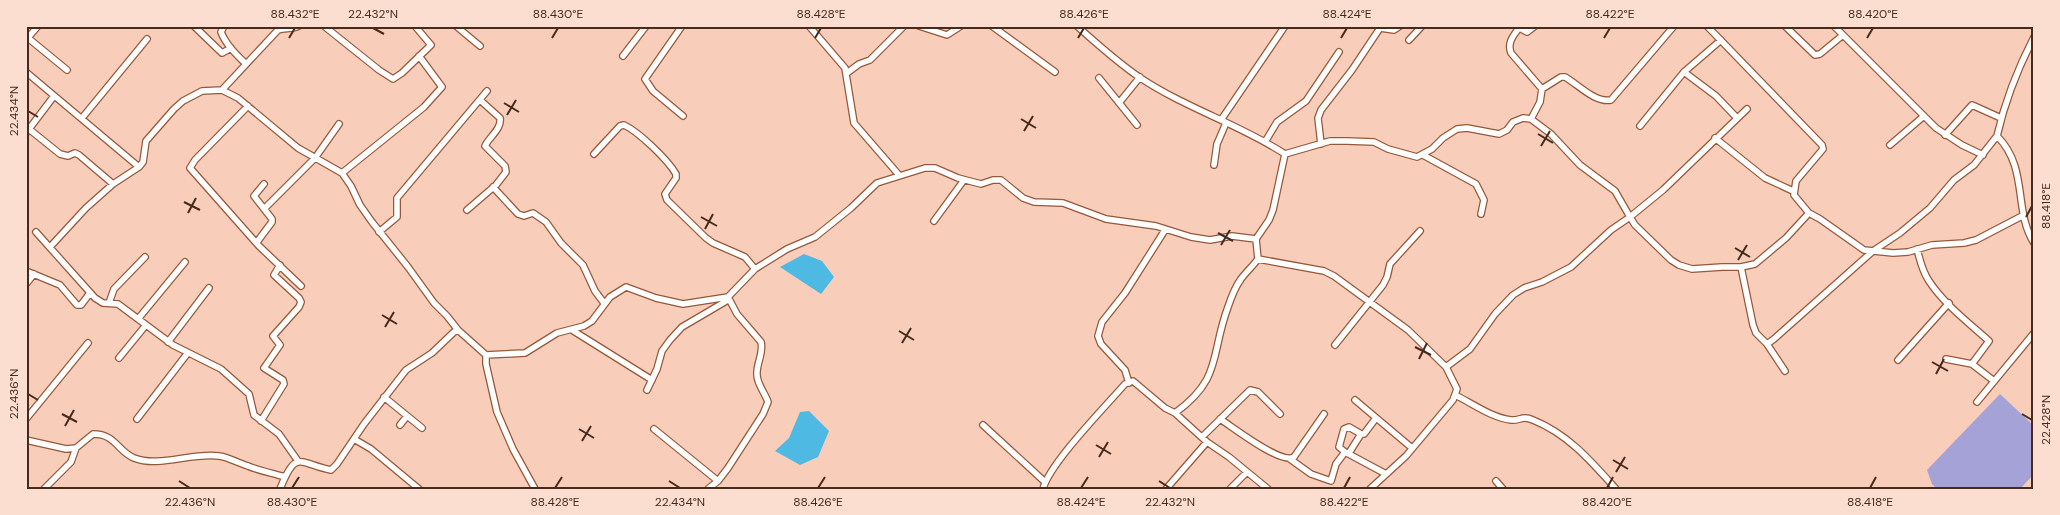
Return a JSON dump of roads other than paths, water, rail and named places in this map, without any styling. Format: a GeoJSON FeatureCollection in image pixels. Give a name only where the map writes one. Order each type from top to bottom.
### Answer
{"type":"FeatureCollection","features":[{"type":"Feature","properties":{"kind":"street"},"geometry":{"type":"LineString","coordinates":[[194,26],[222,54],[231,48]]}},
{"type":"Feature","properties":{"kind":"street"},"geometry":{"type":"LineString","coordinates":[[224,26],[223,37],[246,64]]}},
{"type":"Feature","properties":{"kind":"street"},"geometry":{"type":"LineString","coordinates":[[222,90],[278,30],[282,28],[294,29],[299,26]]}},
{"type":"Feature","properties":{"kind":"street"},"geometry":{"type":"LineString","coordinates":[[324,26],[393,79],[431,45],[415,26]]}},
{"type":"Feature","properties":{"kind":"street"},"geometry":{"type":"LineString","coordinates":[[456,26],[480,46]]}},
{"type":"Feature","properties":{"kind":"street"},"geometry":{"type":"LineString","coordinates":[[623,56],[646,26]]}},
{"type":"Feature","properties":{"kind":"street"},"geometry":{"type":"LineString","coordinates":[[682,26],[645,79],[653,91],[683,116]]}},
{"type":"Feature","properties":{"kind":"street"},"geometry":{"type":"LineString","coordinates":[[809,26],[842,64],[847,74],[847,87],[854,123],[899,175]]}},
{"type":"Feature","properties":{"kind":"street"},"geometry":{"type":"LineString","coordinates":[[847,74],[859,64],[870,60],[904,26]]}},
{"type":"Feature","properties":{"kind":"street"},"geometry":{"type":"LineString","coordinates":[[919,26],[947,35],[952,34],[961,26]]}},
{"type":"Feature","properties":{"kind":"street"},"geometry":{"type":"LineString","coordinates":[[992,26],[1055,72]]}},
{"type":"Feature","properties":{"kind":"street"},"geometry":{"type":"LineString","coordinates":[[1077,26],[1140,78],[1285,154],[1330,141],[1374,142],[1404,155],[1417,157],[1423,155],[1456,129],[1467,128],[1499,134],[1507,130],[1513,122],[1523,118],[1531,119],[1551,134],[1580,165],[1615,191],[1630,217],[1644,234],[1679,265],[1692,269],[1722,266],[1740,268],[1754,264],[1786,238],[1809,213]]}},
{"type":"Feature","properties":{"kind":"street"},"geometry":{"type":"LineString","coordinates":[[1214,165],[1224,121],[1285,26]]}},
{"type":"Feature","properties":{"kind":"street"},"geometry":{"type":"LineString","coordinates":[[1321,144],[1318,118],[1321,110],[1352,70],[1376,32],[1380,28],[1394,30],[1400,26]]}},
{"type":"Feature","properties":{"kind":"street"},"geometry":{"type":"LineString","coordinates":[[1409,40],[1422,26]]}},
{"type":"Feature","properties":{"kind":"street"},"geometry":{"type":"LineString","coordinates":[[1535,26],[1527,32],[1517,27],[1511,39],[1509,49],[1542,89]]}},
{"type":"Feature","properties":{"kind":"street"},"geometry":{"type":"LineString","coordinates":[[1531,119],[1540,102],[1542,89],[1560,77],[1566,78],[1603,102],[1611,100],[1674,26]]}},
{"type":"Feature","properties":{"kind":"street"},"geometry":{"type":"LineString","coordinates":[[1707,26],[1822,145],[1823,149],[1796,181],[1793,191],[1797,201],[1809,213],[1864,250],[1893,253],[1908,252],[1932,245],[1964,243],[1976,240],[2024,215]]}},
{"type":"Feature","properties":{"kind":"street"},"geometry":{"type":"LineString","coordinates":[[1784,26],[1815,55],[1820,54],[1843,35]]}},
{"type":"Feature","properties":{"kind":"street"},"geometry":{"type":"LineString","coordinates":[[1834,26],[1945,135],[1983,155]]}},
{"type":"Feature","properties":{"kind":"street"},"geometry":{"type":"LineString","coordinates":[[35,27],[27,39],[67,70]]}},
{"type":"Feature","properties":{"kind":"street"},"geometry":{"type":"LineString","coordinates":[[1767,344],[1873,251],[1900,233],[1924,213],[1954,180],[1974,165],[1983,155],[1997,136],[2001,118],[2023,57],[2034,37]]}},
{"type":"Feature","properties":{"kind":"street"},"geometry":{"type":"LineString","coordinates":[[82,118],[147,39]]}},
{"type":"Feature","properties":{"kind":"street"},"geometry":{"type":"LineString","coordinates":[[1640,126],[1684,72],[1722,40]]}},
{"type":"Feature","properties":{"kind":"street"},"geometry":{"type":"LineString","coordinates":[[1265,142],[1277,122],[1306,101],[1339,52]]}},
{"type":"Feature","properties":{"kind":"street"},"geometry":{"type":"LineString","coordinates":[[342,173],[424,107],[442,87],[419,56]]}},
{"type":"Feature","properties":{"kind":"street"},"geometry":{"type":"LineString","coordinates":[[26,72],[139,167]]}},
{"type":"Feature","properties":{"kind":"street"},"geometry":{"type":"LineString","coordinates":[[1684,72],[1716,96],[1737,118]]}},
{"type":"Feature","properties":{"kind":"street"},"geometry":{"type":"LineString","coordinates":[[1099,78],[1137,125]]}},
{"type":"Feature","properties":{"kind":"street"},"geometry":{"type":"LineString","coordinates":[[1119,103],[1140,78]]}},
{"type":"Feature","properties":{"kind":"street"},"geometry":{"type":"LineString","coordinates":[[50,247],[86,208],[114,184],[139,167],[143,162],[146,141],[174,109],[183,101],[202,91],[222,90],[248,106],[287,140],[342,173],[360,205],[379,232],[408,266],[434,303],[448,316],[458,330],[486,355],[525,353],[557,333],[572,330],[592,321],[604,303],[626,286],[676,304],[728,299]]}},
{"type":"Feature","properties":{"kind":"street"},"geometry":{"type":"LineString","coordinates":[[379,232],[397,217],[397,198],[487,91]]}},
{"type":"Feature","properties":{"kind":"street"},"geometry":{"type":"LineString","coordinates":[[54,96],[28,131],[60,154],[68,156],[75,153],[79,155],[114,184]]}},
{"type":"Feature","properties":{"kind":"street"},"geometry":{"type":"LineString","coordinates":[[467,210],[493,188],[507,170],[485,146],[500,122],[495,112],[480,100]]}},
{"type":"Feature","properties":{"kind":"street"},"geometry":{"type":"LineString","coordinates":[[1945,135],[1968,107],[1972,105],[2001,118]]}},
{"type":"Feature","properties":{"kind":"street"},"geometry":{"type":"LineString","coordinates":[[248,106],[195,160],[190,168],[257,242],[302,286]]}},
{"type":"Feature","properties":{"kind":"street"},"geometry":{"type":"LineString","coordinates":[[1446,367],[1470,349],[1495,314],[1513,295],[1524,288],[1542,282],[1570,266],[1611,230],[1662,190],[1747,109]]}},
{"type":"Feature","properties":{"kind":"street"},"geometry":{"type":"LineString","coordinates":[[1890,145],[1924,116]]}},
{"type":"Feature","properties":{"kind":"street"},"geometry":{"type":"LineString","coordinates":[[264,209],[315,158],[339,124]]}},
{"type":"Feature","properties":{"kind":"street"},"geometry":{"type":"LineString","coordinates":[[594,154],[620,126],[630,127],[676,174],[676,178],[665,194],[667,200],[706,238],[713,243],[738,252],[755,269]]}},
{"type":"Feature","properties":{"kind":"street"},"geometry":{"type":"LineString","coordinates":[[1997,136],[2009,152],[2016,166],[2026,228],[2034,243]]}},
{"type":"Feature","properties":{"kind":"street"},"geometry":{"type":"LineString","coordinates":[[1715,138],[1765,178],[1793,191]]}},
{"type":"Feature","properties":{"kind":"street"},"geometry":{"type":"LineString","coordinates":[[1175,413],[1192,400],[1204,386],[1212,371],[1227,309],[1239,281],[1258,259],[1256,239],[1269,220],[1273,210],[1285,154]]}},
{"type":"Feature","properties":{"kind":"street"},"geometry":{"type":"LineString","coordinates":[[1423,155],[1476,184],[1484,200],[1481,214]]}},
{"type":"Feature","properties":{"kind":"street"},"geometry":{"type":"LineString","coordinates":[[647,390],[662,352],[682,327],[728,299],[755,269],[787,249],[815,237],[852,208],[877,183],[916,169],[934,168],[964,180],[981,184],[993,180],[1001,180],[1023,198],[1034,202],[1063,203],[1106,219],[1156,226],[1191,237],[1210,240],[1232,236],[1256,239]]}},
{"type":"Feature","properties":{"kind":"street"},"geometry":{"type":"LineString","coordinates":[[934,221],[964,180]]}},
{"type":"Feature","properties":{"kind":"street"},"geometry":{"type":"LineString","coordinates":[[257,242],[272,222],[272,219],[254,196],[264,184]]}},
{"type":"Feature","properties":{"kind":"street"},"geometry":{"type":"LineString","coordinates":[[493,188],[518,214],[524,216],[533,213],[546,222],[561,243],[583,265],[595,291],[604,303]]}},
{"type":"Feature","properties":{"kind":"street"},"geometry":{"type":"LineString","coordinates":[[1129,383],[1125,370],[1101,344],[1098,336],[1102,322],[1125,293],[1165,230]]}},
{"type":"Feature","properties":{"kind":"street"},"geometry":{"type":"LineString","coordinates":[[1335,345],[1387,277],[1390,264],[1420,231]]}},
{"type":"Feature","properties":{"kind":"street"},"geometry":{"type":"LineString","coordinates":[[36,232],[90,293],[103,303],[118,304],[168,342],[187,354],[221,370],[241,387],[251,398],[254,415],[279,434],[298,461]]}},
{"type":"Feature","properties":{"kind":"street"},"geometry":{"type":"LineString","coordinates":[[1916,249],[1928,280],[1989,341],[1972,364]]}},
{"type":"Feature","properties":{"kind":"street"},"geometry":{"type":"LineString","coordinates":[[109,303],[114,289],[145,257]]}},
{"type":"Feature","properties":{"kind":"street"},"geometry":{"type":"LineString","coordinates":[[1258,259],[1324,271],[1334,276],[1408,330],[1446,367],[1457,389],[1453,400],[1412,448],[1370,489]]}},
{"type":"Feature","properties":{"kind":"street"},"geometry":{"type":"LineString","coordinates":[[138,319],[185,262]]}},
{"type":"Feature","properties":{"kind":"street"},"geometry":{"type":"LineString","coordinates":[[261,421],[284,384],[283,380],[264,368],[280,345],[273,336],[299,307],[300,302],[299,298],[274,275],[280,266]]}},
{"type":"Feature","properties":{"kind":"street"},"geometry":{"type":"LineString","coordinates":[[1740,268],[1756,333],[1767,344],[1785,370]]}},
{"type":"Feature","properties":{"kind":"street"},"geometry":{"type":"LineString","coordinates":[[26,271],[60,285],[77,304],[80,305],[90,293]]}},
{"type":"Feature","properties":{"kind":"street"},"geometry":{"type":"LineString","coordinates":[[26,284],[34,274]]}},
{"type":"Feature","properties":{"kind":"street"},"geometry":{"type":"LineString","coordinates":[[168,342],[209,288]]}},
{"type":"Feature","properties":{"kind":"street"},"geometry":{"type":"LineString","coordinates":[[708,489],[718,481],[763,414],[768,402],[757,378],[757,368],[763,348],[762,342],[728,299]]}},
{"type":"Feature","properties":{"kind":"street"},"geometry":{"type":"LineString","coordinates":[[1898,360],[1949,303]]}},
{"type":"Feature","properties":{"kind":"street"},"geometry":{"type":"LineString","coordinates":[[119,358],[146,325]]}},
{"type":"Feature","properties":{"kind":"street"},"geometry":{"type":"LineString","coordinates":[[280,489],[290,466],[298,461],[304,461],[331,470],[406,370],[432,352],[458,330]]}},
{"type":"Feature","properties":{"kind":"street"},"geometry":{"type":"LineString","coordinates":[[572,330],[652,380]]}},
{"type":"Feature","properties":{"kind":"street"},"geometry":{"type":"LineString","coordinates":[[1977,402],[2034,333]]}},
{"type":"Feature","properties":{"kind":"street"},"geometry":{"type":"LineString","coordinates":[[26,420],[88,344]]}},
{"type":"Feature","properties":{"kind":"street"},"geometry":{"type":"LineString","coordinates":[[137,419],[187,354]]}},
{"type":"Feature","properties":{"kind":"street"},"geometry":{"type":"LineString","coordinates":[[486,355],[486,364],[497,412],[513,449],[535,489]]}},
{"type":"Feature","properties":{"kind":"street"},"geometry":{"type":"LineString","coordinates":[[1946,359],[1972,364],[1994,381]]}},
{"type":"Feature","properties":{"kind":"street"},"geometry":{"type":"LineString","coordinates":[[983,425],[1044,485],[1072,446],[1125,384],[1133,380],[1165,408],[1175,413],[1204,440],[1268,489]]}},
{"type":"Feature","properties":{"kind":"street"},"geometry":{"type":"LineString","coordinates":[[1166,489],[1220,419],[1245,394],[1253,390],[1258,392],[1280,414]]}},
{"type":"Feature","properties":{"kind":"street"},"geometry":{"type":"LineString","coordinates":[[1455,395],[1499,417],[1513,420],[1524,416],[1566,436],[1616,489]]}},
{"type":"Feature","properties":{"kind":"street"},"geometry":{"type":"LineString","coordinates":[[384,397],[422,428]]}},
{"type":"Feature","properties":{"kind":"street"},"geometry":{"type":"LineString","coordinates":[[1355,400],[1412,448]]}},
{"type":"Feature","properties":{"kind":"street"},"geometry":{"type":"LineString","coordinates":[[1290,459],[1294,457],[1324,414]]}},
{"type":"Feature","properties":{"kind":"street"},"geometry":{"type":"LineString","coordinates":[[400,425],[407,416]]}},
{"type":"Feature","properties":{"kind":"street"},"geometry":{"type":"LineString","coordinates":[[1220,419],[1266,449],[1283,458],[1290,459],[1311,474],[1331,481],[1336,464],[1376,418]]}},
{"type":"Feature","properties":{"kind":"street"},"geometry":{"type":"LineString","coordinates":[[1361,434],[1349,427],[1344,429],[1339,446],[1347,453],[1386,474]]}},
{"type":"Feature","properties":{"kind":"street"},"geometry":{"type":"LineString","coordinates":[[654,429],[718,481]]}},
{"type":"Feature","properties":{"kind":"street"},"geometry":{"type":"LineString","coordinates":[[44,489],[71,462],[76,448],[93,434],[101,434],[118,443],[123,451],[134,458],[158,461],[191,456],[219,456],[285,477]]}},
{"type":"Feature","properties":{"kind":"street"},"geometry":{"type":"LineString","coordinates":[[354,439],[371,450],[416,488]]}},
{"type":"Feature","properties":{"kind":"street"},"geometry":{"type":"LineString","coordinates":[[26,440],[66,449],[76,448]]}},
{"type":"Feature","properties":{"kind":"street"},"geometry":{"type":"LineString","coordinates":[[1230,489],[1247,472]]}},
{"type":"Feature","properties":{"kind":"street"},"geometry":{"type":"LineString","coordinates":[[1496,482],[1503,489]]}},
{"type":"Feature","properties":{"kind":"water"},"geometry":{"type":"Polygon","coordinates":[[[804,254],[822,261],[834,277],[821,294],[780,267],[804,254]]]}},
{"type":"Feature","properties":{"kind":"water"},"geometry":{"type":"Polygon","coordinates":[[[809,411],[829,431],[818,457],[800,465],[775,451],[789,438],[800,412],[809,411]]]}}]}
